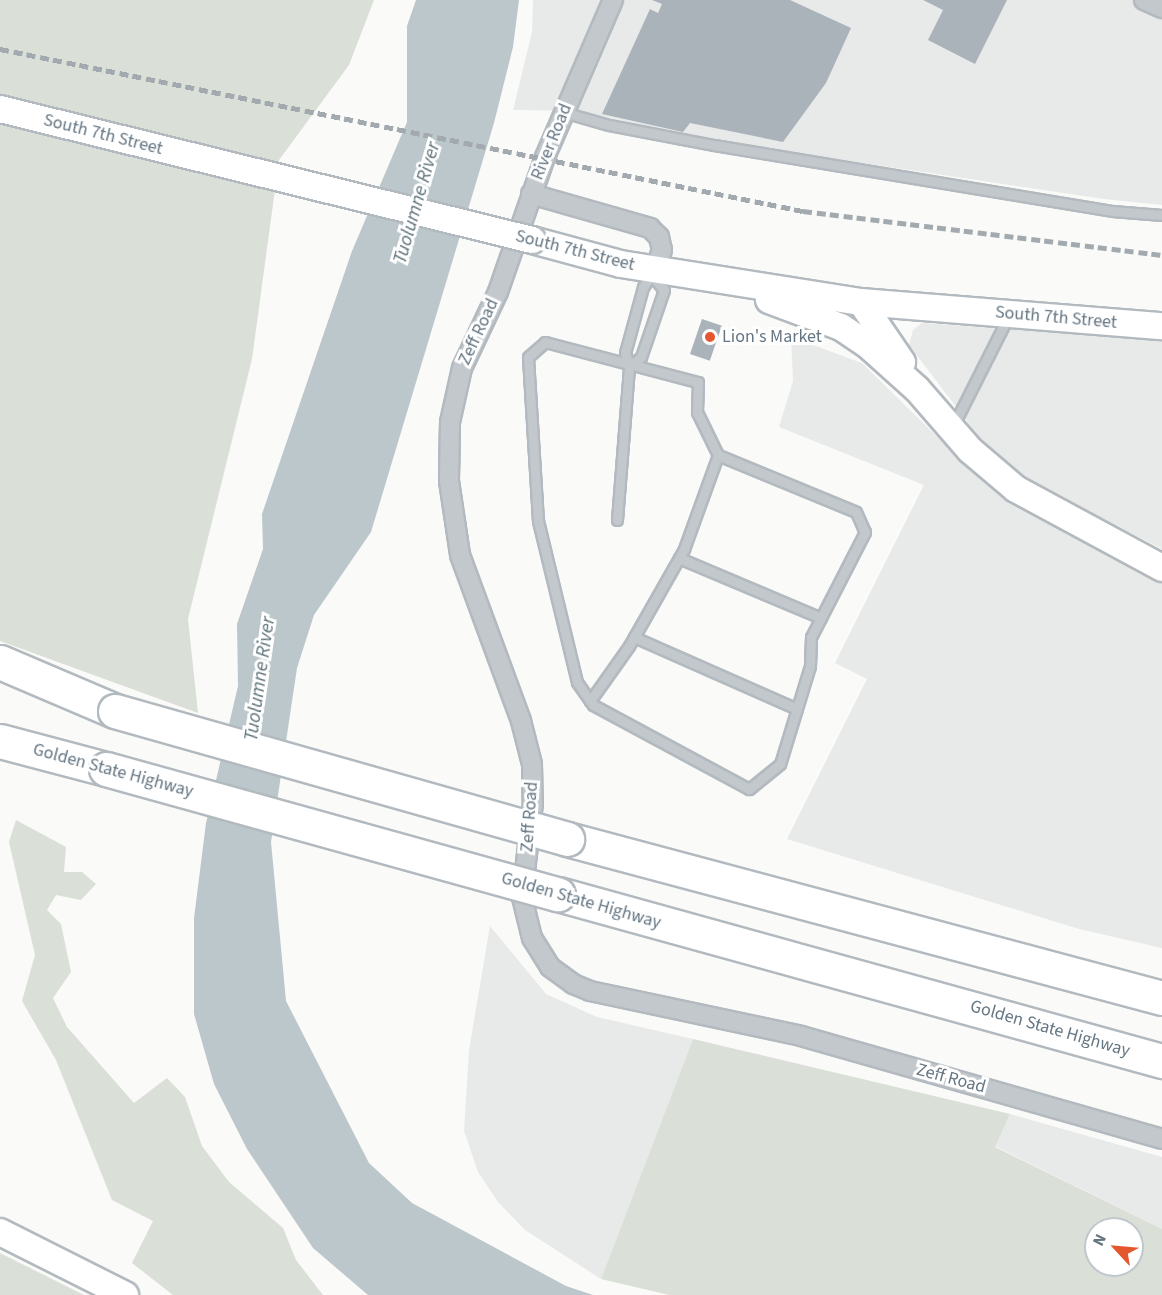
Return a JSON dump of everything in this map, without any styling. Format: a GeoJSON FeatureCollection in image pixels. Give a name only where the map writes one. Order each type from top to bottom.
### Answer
{"type":"FeatureCollection","features":[{"type":"Feature","properties":{"kind":"highway"},"geometry":{"type":"LineString","coordinates":[[0,662],[114,711]]}},
{"type":"Feature","properties":{"kind":"highway"},"geometry":{"type":"LineString","coordinates":[[0,680],[567,839],[1162,998]]}},
{"type":"Feature","properties":{"kind":"highway","name":"Golden State Highway"},"geometry":{"type":"LineString","coordinates":[[0,741],[1162,1061]]}},
{"type":"Feature","properties":{"kind":"street","name":"River Road"},"geometry":{"type":"LineString","coordinates":[[613,0],[563,112],[531,194],[650,228],[662,250],[654,273]]}},
{"type":"Feature","properties":{"kind":"street"},"geometry":{"type":"LineString","coordinates":[[1144,0],[1162,8]]}},
{"type":"Feature","properties":{"kind":"street","name":"South 7th Street"},"geometry":{"type":"LineString","coordinates":[[0,109],[532,240],[654,273],[706,278],[861,302],[1162,326]]}},
{"type":"Feature","properties":{"kind":"street","name":"Zeff Road"},"geometry":{"type":"LineString","coordinates":[[531,194],[498,292],[462,368],[453,395],[448,454],[460,555],[521,721],[532,764],[533,803],[522,897],[528,927],[541,956],[561,976],[590,991],[801,1036],[1162,1140]]}},
{"type":"Feature","properties":{"kind":"street"},"geometry":{"type":"LineString","coordinates":[[706,278],[841,327],[917,389]]}},
{"type":"Feature","properties":{"kind":"street"},"geometry":{"type":"LineString","coordinates":[[861,302],[917,389],[951,431],[998,475],[1030,499],[1162,568]]}},
{"type":"Feature","properties":{"kind":"street"},"geometry":{"type":"LineString","coordinates":[[0,1232],[125,1295]]}},
{"type":"Feature","properties":{"kind":"lane"},"geometry":{"type":"LineString","coordinates":[[563,112],[609,125],[714,145],[1101,209],[1162,215]]}},
{"type":"Feature","properties":{"kind":"lane"},"geometry":{"type":"LineString","coordinates":[[617,520],[629,366],[626,348],[643,287],[654,273],[664,290],[641,357],[629,366]]}},
{"type":"Feature","properties":{"kind":"lane"},"geometry":{"type":"LineString","coordinates":[[951,431],[1009,314]]}},
{"type":"Feature","properties":{"kind":"lane"},"geometry":{"type":"LineString","coordinates":[[545,342],[629,366],[698,382],[697,412],[718,455],[856,512],[865,532],[811,637],[810,666],[780,764],[767,778],[749,789],[590,701],[577,682],[538,521],[528,357],[545,342]]}},
{"type":"Feature","properties":{"kind":"lane"},"geometry":{"type":"LineString","coordinates":[[590,701],[634,637],[679,558],[718,455]]}},
{"type":"Feature","properties":{"kind":"lane"},"geometry":{"type":"LineString","coordinates":[[679,558],[821,618]]}},
{"type":"Feature","properties":{"kind":"lane"},"geometry":{"type":"LineString","coordinates":[[634,637],[797,709]]}},
{"type":"Feature","properties":{"kind":"shaded area"},"geometry":{"type":"Polygon","coordinates":[[[0,0],[374,0],[349,65],[279,160],[252,359],[188,619],[198,713],[0,641],[0,0]]]}},
{"type":"Feature","properties":{"kind":"shaded area"},"geometry":{"type":"Polygon","coordinates":[[[533,0],[1162,0],[1162,205],[1104,199],[701,139],[579,111],[513,110],[532,32],[533,0]]]}},
{"type":"Feature","properties":{"kind":"shaded area"},"geometry":{"type":"Polygon","coordinates":[[[922,323],[1162,340],[1162,549],[1026,479],[982,441],[909,345],[913,330],[922,323]]]}},
{"type":"Feature","properties":{"kind":"shaded area"},"geometry":{"type":"Polygon","coordinates":[[[791,337],[862,363],[964,463],[1010,500],[1162,582],[1162,948],[1079,929],[787,839],[867,679],[835,663],[924,485],[779,427],[793,381],[791,337]]]}},
{"type":"Feature","properties":{"kind":"shaded area"},"geometry":{"type":"Polygon","coordinates":[[[16,820],[66,847],[64,872],[82,872],[96,884],[81,900],[56,895],[47,910],[61,924],[71,972],[53,998],[67,1027],[134,1103],[167,1078],[185,1097],[202,1146],[229,1182],[283,1228],[296,1260],[323,1295],[173,1295],[132,1263],[153,1221],[112,1200],[56,1060],[22,1001],[35,955],[9,842],[16,820]]]}},
{"type":"Feature","properties":{"kind":"shaded area"},"geometry":{"type":"Polygon","coordinates":[[[490,926],[546,994],[597,1017],[693,1039],[601,1279],[525,1230],[498,1202],[478,1172],[464,1131],[469,1050],[490,926]]]}},
{"type":"Feature","properties":{"kind":"shaded area"},"geometry":{"type":"Polygon","coordinates":[[[693,1039],[1010,1114],[995,1147],[1138,1217],[1084,1217],[1084,1277],[1144,1277],[1144,1220],[1162,1229],[1162,1295],[669,1295],[601,1279],[693,1039]]]}},
{"type":"Feature","properties":{"kind":"shaded area"},"geometry":{"type":"Polygon","coordinates":[[[1010,1114],[1162,1157],[1162,1229],[1144,1220],[1144,1217],[1138,1217],[995,1146],[1010,1114]]]}},
{"type":"Feature","properties":{"kind":"shaded area"},"geometry":{"type":"Polygon","coordinates":[[[0,1253],[84,1295],[0,1295],[0,1253]]]}},
{"type":"Feature","properties":{"kind":"water","name":"Tuolumne River"},"geometry":{"type":"Polygon","coordinates":[[[416,0],[519,0],[513,47],[494,123],[371,532],[314,615],[297,668],[271,842],[286,1001],[369,1163],[412,1203],[566,1286],[593,1295],[368,1295],[313,1248],[247,1149],[214,1084],[194,1014],[194,918],[206,823],[238,686],[237,624],[263,549],[262,514],[352,251],[407,122],[407,26],[416,0]]]}},
{"type":"Feature","properties":{"kind":"building"},"geometry":{"type":"Polygon","coordinates":[[[652,0],[790,0],[851,28],[826,83],[783,142],[690,123],[683,132],[602,114],[650,9],[658,13],[662,4],[652,0]]]}},
{"type":"Feature","properties":{"kind":"building"},"geometry":{"type":"Polygon","coordinates":[[[923,0],[1007,0],[975,64],[928,40],[943,10],[923,0]]]}},
{"type":"Feature","properties":{"kind":"building"},"geometry":{"type":"Polygon","coordinates":[[[702,319],[722,326],[710,361],[690,354],[702,319]]]}},
{"type":"Feature","properties":{"kind":"railway"},"geometry":{"type":"LineString","coordinates":[[0,49],[803,211],[1162,255]]}},
{"type":"Feature","properties":{"kind":"place","name":"Lion's Market"},"geometry":{"type":"Point","coordinates":[710,337]}}]}
